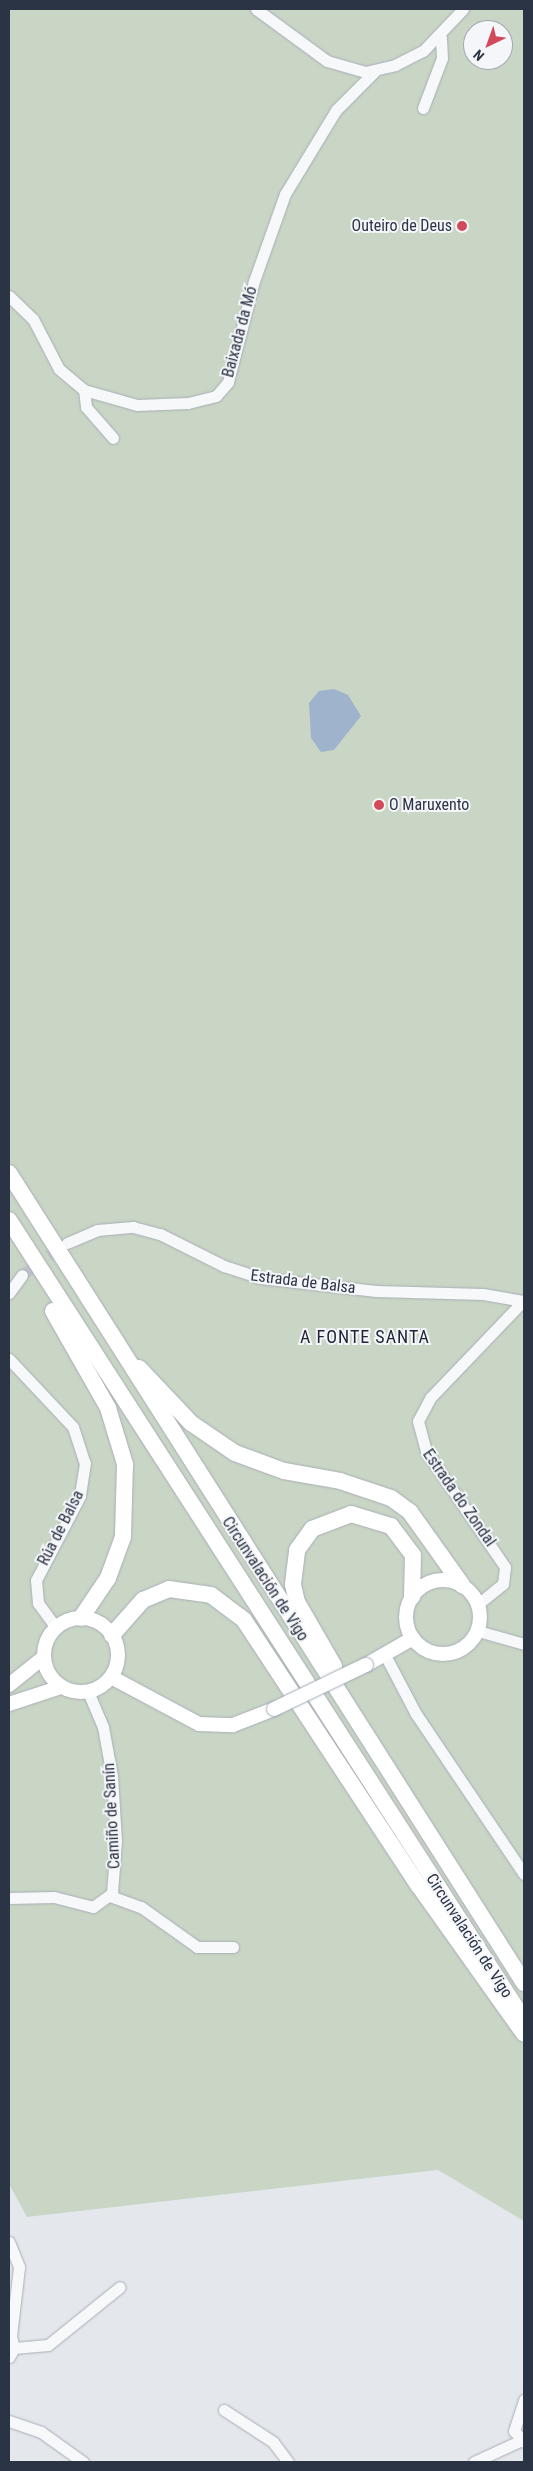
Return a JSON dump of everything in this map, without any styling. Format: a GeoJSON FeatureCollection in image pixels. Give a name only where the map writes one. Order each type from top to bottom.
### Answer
{"type":"FeatureCollection","features":[{"type":"Feature","properties":{"kind":"highway","name":"Circunvalación de Vigo"},"geometry":{"type":"LineString","coordinates":[[9,1173],[117,1349],[524,1983]]}},
{"type":"Feature","properties":{"kind":"highway","name":"Circunvalación de Vigo"},"geometry":{"type":"LineString","coordinates":[[9,1220],[524,2020]]}},
{"type":"Feature","properties":{"kind":"highway"},"geometry":{"type":"LineString","coordinates":[[9,1235],[108,1408],[124,1464],[123,1537],[108,1578],[81,1618]]}},
{"type":"Feature","properties":{"kind":"highway"},"geometry":{"type":"LineString","coordinates":[[117,1349],[191,1423],[235,1453],[284,1471],[348,1483],[391,1498],[410,1512],[462,1585]]}},
{"type":"Feature","properties":{"kind":"highway"},"geometry":{"type":"LineString","coordinates":[[394,1780],[384,1748],[297,1602],[293,1570],[297,1550],[312,1529],[330,1518],[351,1514],[377,1518],[398,1532],[412,1555],[412,1597]]}},
{"type":"Feature","properties":{"kind":"highway"},"geometry":{"type":"LineString","coordinates":[[112,1635],[143,1600],[169,1589],[211,1595],[244,1620],[436,1910],[524,2034]]}},
{"type":"Feature","properties":{"kind":"main road"},"geometry":{"type":"LineString","coordinates":[[431,1582],[462,1585],[478,1604],[478,1631],[470,1643],[452,1654],[430,1652],[413,1638],[406,1613],[412,1597],[431,1582]]}},
{"type":"Feature","properties":{"kind":"main road"},"geometry":{"type":"LineString","coordinates":[[9,1704],[62,1687],[88,1692],[111,1677],[118,1656],[112,1635],[93,1620],[81,1618],[56,1628],[48,1639],[44,1657],[49,1674],[62,1687]]}},
{"type":"Feature","properties":{"kind":"main road"},"geometry":{"type":"LineString","coordinates":[[111,1677],[199,1724],[233,1725],[274,1709],[366,1665],[413,1638]]}},
{"type":"Feature","properties":{"kind":"main road"},"geometry":{"type":"LineString","coordinates":[[9,1685],[44,1657]]}},
{"type":"Feature","properties":{"kind":"street"},"geometry":{"type":"LineString","coordinates":[[256,9],[268,22],[342,68],[375,71],[423,51],[441,37],[463,9]]}},
{"type":"Feature","properties":{"kind":"street"},"geometry":{"type":"LineString","coordinates":[[423,108],[442,58],[441,37]]}},
{"type":"Feature","properties":{"kind":"street","name":"Baixada da Mó"},"geometry":{"type":"LineString","coordinates":[[9,296],[33,319],[59,369],[84,390],[117,402],[156,405],[208,400],[222,391],[285,194],[331,117],[375,71]]}},
{"type":"Feature","properties":{"kind":"street"},"geometry":{"type":"LineString","coordinates":[[84,390],[86,406],[113,438]]}},
{"type":"Feature","properties":{"kind":"street","name":"Estrada de Balsa"},"geometry":{"type":"LineString","coordinates":[[67,1243],[97,1230],[134,1227],[160,1234],[224,1266],[260,1278],[376,1291],[483,1294],[523,1300]]}},
{"type":"Feature","properties":{"kind":"street"},"geometry":{"type":"LineString","coordinates":[[9,1293],[22,1275]]}},
{"type":"Feature","properties":{"kind":"street","name":"Estrada do Zondal"},"geometry":{"type":"LineString","coordinates":[[478,1604],[503,1584],[505,1567],[426,1451],[418,1421],[431,1397],[523,1300]]}},
{"type":"Feature","properties":{"kind":"street","name":"Rúa de Balsa"},"geometry":{"type":"LineString","coordinates":[[9,1359],[73,1427],[85,1463],[78,1501],[36,1580],[38,1603],[56,1628]]}},
{"type":"Feature","properties":{"kind":"street"},"geometry":{"type":"LineString","coordinates":[[478,1631],[524,1644]]}},
{"type":"Feature","properties":{"kind":"street"},"geometry":{"type":"LineString","coordinates":[[385,1655],[416,1714],[524,1874]]}},
{"type":"Feature","properties":{"kind":"street","name":"Camiño de Sanín"},"geometry":{"type":"LineString","coordinates":[[88,1692],[103,1727],[112,1776],[116,1841],[110,1896]]}},
{"type":"Feature","properties":{"kind":"street"},"geometry":{"type":"LineString","coordinates":[[9,1898],[54,1897],[93,1907],[110,1896],[141,1907],[197,1947],[233,1947]]}},
{"type":"Feature","properties":{"kind":"street"},"geometry":{"type":"LineString","coordinates":[[9,2242],[19,2267],[11,2336],[12,2352],[48,2345],[120,2287]]}},
{"type":"Feature","properties":{"kind":"street"},"geometry":{"type":"LineString","coordinates":[[474,2462],[523,2440],[514,2431],[524,2400]]}},
{"type":"Feature","properties":{"kind":"street"},"geometry":{"type":"LineString","coordinates":[[224,2410],[273,2442],[288,2462]]}},
{"type":"Feature","properties":{"kind":"street"},"geometry":{"type":"LineString","coordinates":[[9,2421],[41,2432],[83,2462]]}},
{"type":"Feature","properties":{"kind":"green space"},"geometry":{"type":"Polygon","coordinates":[[[9,9],[524,9],[524,2221],[438,2170],[27,2217],[9,2184],[9,9]]]}},
{"type":"Feature","properties":{"kind":"water"},"geometry":{"type":"Polygon","coordinates":[[[334,689],[348,695],[361,716],[334,750],[321,752],[311,738],[309,703],[319,691],[334,689]]]}},
{"type":"Feature","properties":{"kind":"tunnel"},"geometry":{"type":"LineString","coordinates":[[22,1275],[63,1246]]}},
{"type":"Feature","properties":{"kind":"place","name":"Outeiro de Deus"},"geometry":{"type":"Point","coordinates":[462,226]}},
{"type":"Feature","properties":{"kind":"place","name":"O Maruxento"},"geometry":{"type":"Point","coordinates":[379,805]}},
{"type":"Feature","properties":{"kind":"district","name":"A FONTE SANTA"},"geometry":{"type":"Point","coordinates":[365,1337]}}]}
